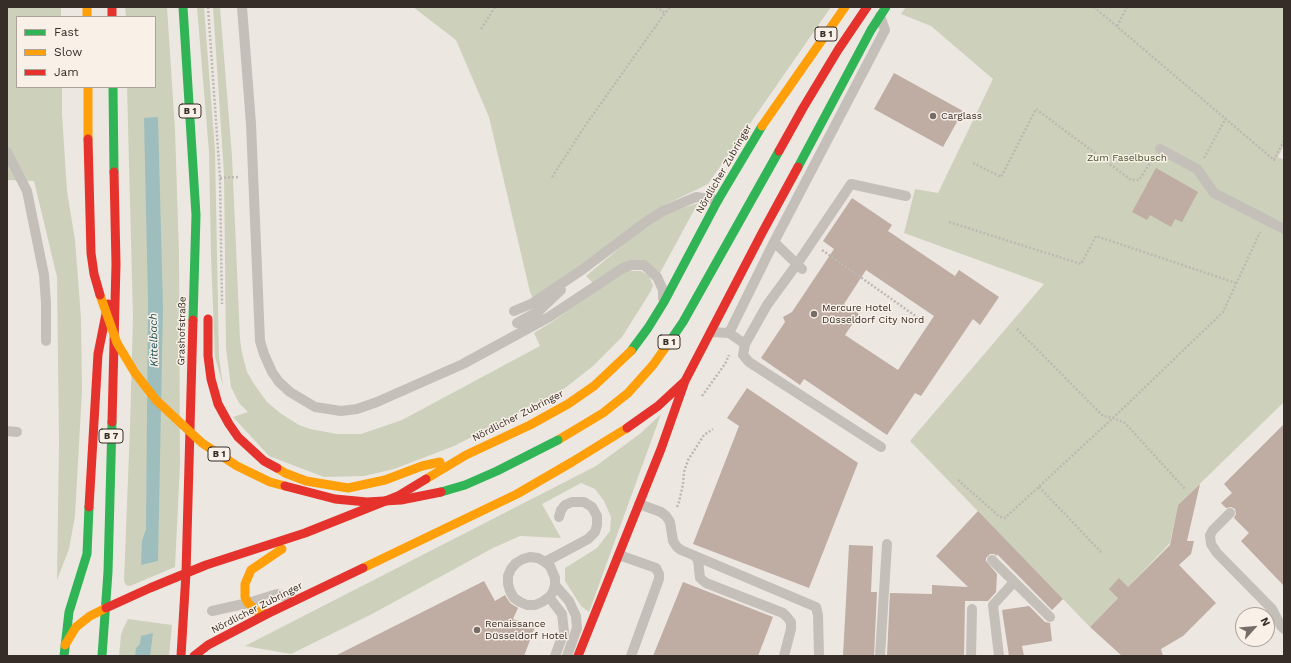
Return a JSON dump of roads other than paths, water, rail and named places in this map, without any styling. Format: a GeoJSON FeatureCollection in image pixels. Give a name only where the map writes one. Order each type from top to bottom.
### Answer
{"type":"FeatureCollection","features":[{"type":"Feature","properties":{"kind":"main road","name":"Grashofstraße"},"geometry":{"type":"LineString","coordinates":[[181,656],[186,573],[196,215],[183,7]]}},
{"type":"Feature","properties":{"kind":"main road","name":"Nördlicher Zubringer"},"geometry":{"type":"LineString","coordinates":[[64,646],[76,627],[90,616],[106,608],[175,577],[223,559],[305,534],[398,496],[466,455],[530,425],[568,404],[594,386],[628,356],[648,328],[664,302],[718,200],[763,125],[845,7]]}},
{"type":"Feature","properties":{"kind":"main road","name":"B 1"},"geometry":{"type":"LineString","coordinates":[[88,88],[89,210],[94,274],[117,343],[135,373],[156,400],[202,443],[237,466],[270,482],[306,492],[336,498],[367,502],[401,500],[434,494],[465,484],[497,471],[558,440],[603,413],[628,393],[653,365],[683,322],[803,108],[838,50],[867,7]]}},
{"type":"Feature","properties":{"kind":"main road","name":"Nördlicher Zubringer"},"geometry":{"type":"LineString","coordinates":[[578,656],[639,504],[685,381],[762,233],[871,30],[886,7]]}},
{"type":"Feature","properties":{"kind":"main road","name":"B 7"},"geometry":{"type":"LineString","coordinates":[[102,656],[106,608],[116,264],[113,88]]}},
{"type":"Feature","properties":{"kind":"main road","name":"B 1"},"geometry":{"type":"LineString","coordinates":[[196,215],[203,245]]}},
{"type":"Feature","properties":{"kind":"main road"},"geometry":{"type":"LineString","coordinates":[[64,656],[69,612],[87,554],[98,354],[116,264]]}},
{"type":"Feature","properties":{"kind":"main road","name":"B 1"},"geometry":{"type":"LineString","coordinates":[[208,308],[208,356],[211,379],[218,404],[229,424],[248,448],[264,461],[284,473],[306,481],[348,488],[385,480],[422,466],[466,455]]}},
{"type":"Feature","properties":{"kind":"main road","name":"Nördlicher Zubringer"},"geometry":{"type":"LineString","coordinates":[[194,656],[208,645],[267,614],[517,494],[636,422],[658,406],[685,381]]}},
{"type":"Feature","properties":{"kind":"main road"},"geometry":{"type":"LineString","coordinates":[[267,614],[258,612],[248,603],[245,597],[245,584],[251,570],[305,534]]}},
{"type":"Feature","properties":{"kind":"lane"},"geometry":{"type":"LineString","coordinates":[[242,7],[251,124],[260,341],[268,365],[272,372],[279,382],[290,392],[315,407],[341,411],[357,409],[377,402],[463,364],[549,317],[623,268],[631,265],[644,265],[657,277],[663,290],[664,302]]}},
{"type":"Feature","properties":{"kind":"lane"},"geometry":{"type":"LineString","coordinates":[[729,334],[774,242],[885,30],[880,16]]}},
{"type":"Feature","properties":{"kind":"lane"},"geometry":{"type":"LineString","coordinates":[[1160,149],[1197,169],[1214,193],[1284,229]]}},
{"type":"Feature","properties":{"kind":"lane"},"geometry":{"type":"LineString","coordinates":[[7,152],[27,191],[44,275],[46,341]]}},
{"type":"Feature","properties":{"kind":"lane"},"geometry":{"type":"LineString","coordinates":[[882,447],[749,362],[743,356],[745,344],[767,305],[800,266],[812,242],[851,184],[906,196]]}},
{"type":"Feature","properties":{"kind":"lane"},"geometry":{"type":"LineString","coordinates":[[514,311],[533,303],[583,269],[663,210],[696,197],[718,200]]}},
{"type":"Feature","properties":{"kind":"lane"},"geometry":{"type":"LineString","coordinates":[[774,242],[800,266]]}},
{"type":"Feature","properties":{"kind":"lane"},"geometry":{"type":"LineString","coordinates":[[517,323],[539,311],[583,269]]}},
{"type":"Feature","properties":{"kind":"lane"},"geometry":{"type":"LineString","coordinates":[[711,332],[729,334],[745,344]]}},
{"type":"Feature","properties":{"kind":"lane"},"geometry":{"type":"LineString","coordinates":[[545,562],[588,539],[595,532],[597,525],[597,516],[592,507],[584,502],[572,502],[565,506],[561,510],[559,517]]}},
{"type":"Feature","properties":{"kind":"lane"},"geometry":{"type":"LineString","coordinates":[[639,504],[661,512],[666,516],[670,522],[673,541],[681,550],[816,607],[818,615],[819,656]]}},
{"type":"Feature","properties":{"kind":"lane"},"geometry":{"type":"LineString","coordinates":[[1230,513],[1213,530],[1210,535],[1211,544],[1217,553],[1272,609],[1284,629]]}},
{"type":"Feature","properties":{"kind":"lane"},"geometry":{"type":"LineString","coordinates":[[880,656],[886,544]]}},
{"type":"Feature","properties":{"kind":"lane"},"geometry":{"type":"LineString","coordinates":[[619,555],[656,568],[659,574],[659,579],[631,656]]}},
{"type":"Feature","properties":{"kind":"lane"},"geometry":{"type":"LineString","coordinates":[[695,556],[698,560],[700,578],[706,583],[782,613],[787,617],[791,622],[791,629],[784,656]]}},
{"type":"Feature","properties":{"kind":"lane"},"geometry":{"type":"LineString","coordinates":[[530,557],[538,558],[550,566],[555,578],[555,585],[553,592],[542,602],[535,605],[527,605],[514,598],[508,584],[508,576],[511,569],[522,559],[530,557]]}},
{"type":"Feature","properties":{"kind":"lane"},"geometry":{"type":"LineString","coordinates":[[992,560],[1050,617]]}},
{"type":"Feature","properties":{"kind":"lane"},"geometry":{"type":"LineString","coordinates":[[999,656],[993,605],[1014,582]]}},
{"type":"Feature","properties":{"kind":"lane"},"geometry":{"type":"LineString","coordinates":[[555,585],[569,602],[576,616],[577,628],[567,656]]}},
{"type":"Feature","properties":{"kind":"lane"},"geometry":{"type":"LineString","coordinates":[[212,611],[248,603],[277,594],[297,600]]}},
{"type":"Feature","properties":{"kind":"lane"},"geometry":{"type":"LineString","coordinates":[[549,597],[562,614],[564,632],[555,656]]}},
{"type":"Feature","properties":{"kind":"lane"},"geometry":{"type":"LineString","coordinates":[[971,656],[972,609]]}},
{"type":"Feature","properties":{"kind":"water","name":"Kittelbach"},"geometry":{"type":"Polygon","coordinates":[[[158,117],[163,307],[158,561],[141,565],[142,541],[146,529],[148,301],[144,118],[158,117]]]}},
{"type":"Feature","properties":{"kind":"water"},"geometry":{"type":"Polygon","coordinates":[[[153,633],[150,656],[135,656],[136,648],[140,644],[141,636],[153,633]]]}},
{"type":"Feature","properties":{"kind":"place","name":"Carglass"},"geometry":{"type":"Point","coordinates":[933,116]}},
{"type":"Feature","properties":{"kind":"place","name":"Mercure Hotel Düsseldorf City Nord"},"geometry":{"type":"Point","coordinates":[814,314]}},
{"type":"Feature","properties":{"kind":"place","name":"Renaissance Düsseldorf Hotel"},"geometry":{"type":"Point","coordinates":[477,630]}},
{"type":"Feature","properties":{"kind":"park label","name":"Zum Faselbusch"},"geometry":{"type":"Point","coordinates":[1127,158]}}]}
